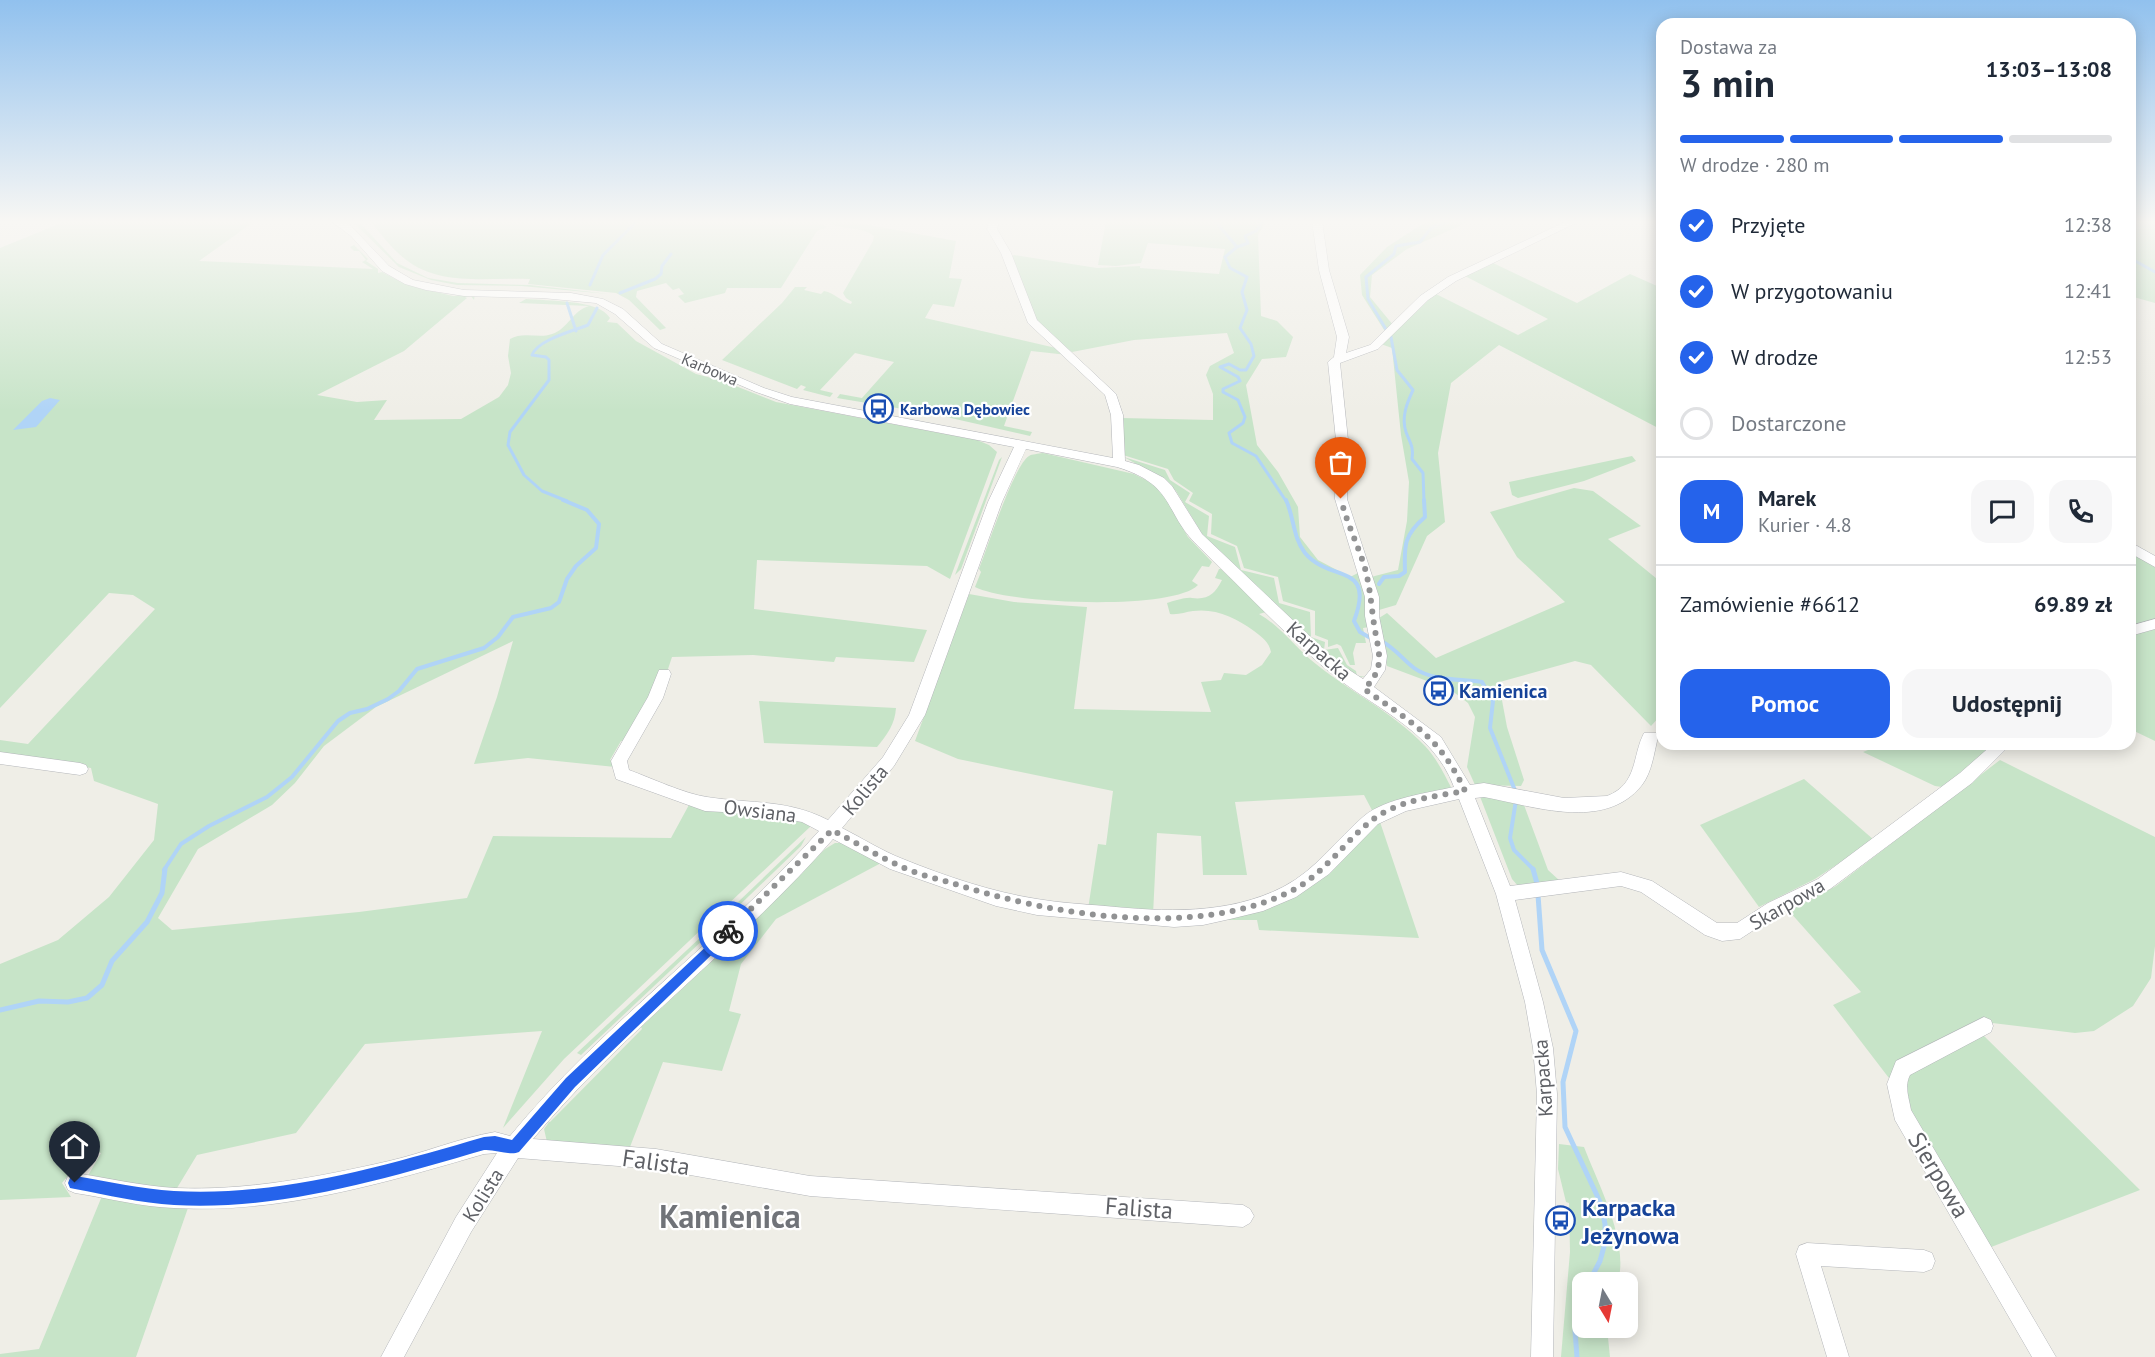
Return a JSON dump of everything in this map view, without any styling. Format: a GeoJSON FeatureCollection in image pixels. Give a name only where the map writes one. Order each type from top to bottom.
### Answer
{"type":"FeatureCollection","features":[{"type":"Feature","properties":{"kind":"street","name":"Karbowa"},"geometry":{"type":"LineString","coordinates":[[419,284],[445,290],[530,293],[598,301],[612,307],[641,334],[658,346],[774,395],[817,406],[1119,463]]}},
{"type":"Feature","properties":{"kind":"street"},"geometry":{"type":"LineString","coordinates":[[1018,284],[1032,321],[1110,394],[1118,415],[1119,463]]}},
{"type":"Feature","properties":{"kind":"street"},"geometry":{"type":"LineString","coordinates":[[1328,284],[1343,337],[1340,358]]}},
{"type":"Feature","properties":{"kind":"street"},"geometry":{"type":"LineString","coordinates":[[1364,689],[1378,670],[1378,647],[1372,597],[1341,499],[1342,440],[1334,362],[1340,358],[1368,352],[1424,298],[1444,284]]}},
{"type":"Feature","properties":{"kind":"street","name":"Kolista"},"geometry":{"type":"LineString","coordinates":[[392,1357],[467,1219],[515,1148],[570,1083],[832,830],[889,762],[909,732],[995,502],[1022,443]]}},
{"type":"Feature","properties":{"kind":"street","name":"Karpacka"},"geometry":{"type":"LineString","coordinates":[[1119,463],[1142,471],[1160,481],[1171,494],[1197,537],[1318,654],[1435,741],[1450,762],[1515,893],[1545,1071],[1546,1240],[1542,1357]]}},
{"type":"Feature","properties":{"kind":"street"},"geometry":{"type":"LineString","coordinates":[[2136,551],[2155,562]]}},
{"type":"Feature","properties":{"kind":"street"},"geometry":{"type":"LineString","coordinates":[[2136,629],[2155,624]]}},
{"type":"Feature","properties":{"kind":"street","name":"Owsiana"},"geometry":{"type":"LineString","coordinates":[[664,674],[655,698],[619,761],[622,774],[705,804],[787,811],[805,816],[896,864],[996,898],[1037,907],[1143,918],[1203,917],[1263,903],[1290,892],[1323,869],[1372,819],[1403,805],[1465,791],[1484,790],[1564,805],[1598,805],[1618,800],[1633,785],[1643,767],[1650,737]]}},
{"type":"Feature","properties":{"kind":"street","name":"Skarpowa"},"geometry":{"type":"LineString","coordinates":[[1515,893],[1605,880],[1635,882],[1661,895],[1711,929],[1722,933],[1740,931],[1774,908],[1824,884],[1966,778],[1996,750]]}},
{"type":"Feature","properties":{"kind":"street"},"geometry":{"type":"LineString","coordinates":[[0,758],[80,769]]}},
{"type":"Feature","properties":{"kind":"street","name":"Sierpowa"},"geometry":{"type":"LineString","coordinates":[[1984,1026],[1903,1068],[1897,1075],[1902,1113],[2045,1357]]}},
{"type":"Feature","properties":{"kind":"street","name":"Falista"},"geometry":{"type":"LineString","coordinates":[[75,1183],[173,1198],[221,1198],[280,1192],[338,1182],[390,1171],[495,1142],[515,1148],[656,1160],[810,1186],[1243,1216]]}},
{"type":"Feature","properties":{"kind":"street"},"geometry":{"type":"LineString","coordinates":[[1838,1357],[1807,1254],[1924,1261]]}},
{"type":"Feature","properties":{"kind":"green space"},"geometry":{"type":"Polygon","coordinates":[[[0,284],[408,284],[453,296],[475,294],[474,300],[471,296],[465,297],[467,298],[404,351],[317,395],[357,402],[387,400],[374,420],[461,419],[499,397],[508,385],[511,373],[508,356],[510,339],[558,332],[579,311],[589,306],[519,303],[526,299],[584,304],[595,307],[604,312],[610,318],[607,322],[617,323],[636,341],[696,374],[723,381],[776,402],[977,440],[989,445],[997,452],[950,579],[927,566],[757,560],[754,609],[927,630],[914,662],[836,657],[834,662],[753,655],[672,657],[667,672],[661,672],[653,695],[628,742],[621,741],[610,760],[616,762],[615,767],[528,758],[474,764],[513,641],[376,707],[324,746],[295,783],[272,805],[198,849],[158,918],[172,930],[359,912],[467,898],[493,836],[671,838],[690,803],[767,812],[797,819],[811,826],[564,1059],[503,1128],[542,1031],[365,1044],[296,1133],[197,1155],[174,1193],[129,1189],[86,1179],[101,1153],[89,1151],[62,1183],[71,1197],[0,1200],[0,964],[58,940],[109,897],[154,840],[158,804],[94,781],[91,768],[0,755],[0,740],[28,744],[155,609],[133,595],[109,593],[0,708],[0,284]]]}},
{"type":"Feature","properties":{"kind":"green space"},"geometry":{"type":"Polygon","coordinates":[[[453,284],[530,285],[609,294],[521,286],[453,284]]]}},
{"type":"Feature","properties":{"kind":"green space"},"geometry":{"type":"Polygon","coordinates":[[[531,284],[661,284],[637,291],[636,297],[666,328],[660,330],[629,300],[616,293],[531,284]]]}},
{"type":"Feature","properties":{"kind":"green space"},"geometry":{"type":"Polygon","coordinates":[[[667,284],[783,284],[781,288],[727,288],[725,293],[685,303],[678,296],[684,294],[679,288],[673,290],[667,284]]]}},
{"type":"Feature","properties":{"kind":"green space"},"geometry":{"type":"Polygon","coordinates":[[[848,284],[960,284],[954,307],[933,304],[925,318],[1056,348],[1068,355],[1031,351],[1004,426],[1032,432],[1030,436],[942,416],[944,413],[935,411],[933,414],[837,398],[840,394],[862,398],[894,362],[855,353],[820,390],[833,393],[830,397],[803,390],[806,387],[801,385],[797,389],[722,360],[782,303],[795,287],[807,287],[804,290],[821,294],[824,291],[828,292],[851,304],[852,302],[843,293],[848,284]]]}},
{"type":"Feature","properties":{"kind":"green space"},"geometry":{"type":"Polygon","coordinates":[[[1021,284],[1260,284],[1261,316],[1277,321],[1293,337],[1286,357],[1262,359],[1246,385],[1257,445],[1278,472],[1298,507],[1300,537],[1318,560],[1350,577],[1362,571],[1369,627],[1363,628],[1366,643],[1356,643],[1353,653],[1355,665],[1350,665],[1341,646],[1337,644],[1328,647],[1328,640],[1315,635],[1315,611],[1283,601],[1278,577],[1244,568],[1237,546],[1211,534],[1212,514],[1189,501],[1193,493],[1174,480],[1168,469],[1123,455],[1121,418],[1213,420],[1213,394],[1206,375],[1210,366],[1234,353],[1227,333],[1134,340],[1072,352],[1043,331],[1035,320],[1021,284]]]}},
{"type":"Feature","properties":{"kind":"green space"},"geometry":{"type":"Polygon","coordinates":[[[1361,284],[1371,284],[1370,297],[1393,325],[1386,333],[1362,295],[1361,284]]]}},
{"type":"Feature","properties":{"kind":"green space"},"geometry":{"type":"Polygon","coordinates":[[[1481,284],[1538,284],[1577,303],[1611,284],[1656,286],[1656,427],[1499,345],[1451,383],[1438,453],[1445,522],[1427,536],[1396,605],[1379,610],[1371,577],[1398,570],[1407,521],[1409,482],[1401,435],[1392,348],[1381,344],[1434,293],[1518,335],[1548,319],[1481,284]]]}},
{"type":"Feature","properties":{"kind":"green space"},"geometry":{"type":"Polygon","coordinates":[[[2136,284],[2155,284],[2155,303],[2136,298],[2136,284]]]}},
{"type":"Feature","properties":{"kind":"green space"},"geometry":{"type":"Polygon","coordinates":[[[1043,453],[1134,474],[1154,484],[1167,500],[1188,537],[1212,562],[1209,567],[1202,566],[1192,581],[1198,585],[1183,593],[1157,599],[1125,602],[1020,598],[975,587],[994,527],[1016,475],[1029,456],[1043,453]]]}},
{"type":"Feature","properties":{"kind":"green space"},"geometry":{"type":"Polygon","coordinates":[[[1632,456],[1636,461],[1584,481],[1518,498],[1512,495],[1509,482],[1632,456]]]}},
{"type":"Feature","properties":{"kind":"green space"},"geometry":{"type":"Polygon","coordinates":[[[1002,457],[961,569],[955,575],[999,460],[1002,457]]]}},
{"type":"Feature","properties":{"kind":"green space"},"geometry":{"type":"Polygon","coordinates":[[[1124,457],[1165,470],[1170,480],[1190,493],[1185,502],[1209,516],[1207,536],[1235,547],[1241,570],[1274,578],[1279,603],[1310,612],[1311,637],[1325,642],[1324,650],[1338,648],[1347,665],[1356,671],[1357,676],[1368,676],[1358,677],[1335,662],[1204,537],[1176,491],[1166,481],[1124,457]]]}},
{"type":"Feature","properties":{"kind":"green space"},"geometry":{"type":"Polygon","coordinates":[[[1574,488],[1593,491],[1641,526],[1608,539],[1656,578],[1656,721],[1651,726],[1591,665],[1575,661],[1496,683],[1524,780],[1521,786],[1475,785],[1467,767],[1475,717],[1468,703],[1451,690],[1387,666],[1378,626],[1379,618],[1387,613],[1436,658],[1565,602],[1517,557],[1490,512],[1574,488]]]}},
{"type":"Feature","properties":{"kind":"green space"},"geometry":{"type":"Polygon","coordinates":[[[2136,554],[2155,566],[2155,619],[2136,624],[2136,554]]]}},
{"type":"Feature","properties":{"kind":"green space"},"geometry":{"type":"Polygon","coordinates":[[[1219,569],[1266,612],[1259,614],[1280,630],[1311,660],[1399,722],[1425,746],[1452,789],[1374,814],[1364,795],[1235,802],[1247,875],[1203,875],[1201,836],[1157,833],[1153,915],[1088,909],[1098,844],[1106,845],[1113,791],[958,759],[915,741],[969,594],[1014,602],[1087,607],[1074,709],[1211,712],[1201,682],[1221,680],[1224,673],[1246,675],[1262,665],[1271,652],[1260,635],[1225,615],[1201,610],[1170,614],[1167,603],[1186,598],[1207,597],[1214,592],[1222,580],[1215,578],[1219,569]]]}},
{"type":"Feature","properties":{"kind":"green space"},"geometry":{"type":"Polygon","coordinates":[[[2155,629],[2155,741],[2136,732],[2136,634],[2155,629]]]}},
{"type":"Feature","properties":{"kind":"green space"},"geometry":{"type":"Polygon","coordinates":[[[759,701],[896,708],[890,729],[877,747],[764,743],[759,701]]]}},
{"type":"Feature","properties":{"kind":"green space"},"geometry":{"type":"Polygon","coordinates":[[[1868,750],[1988,750],[1942,787],[1935,786],[1863,752],[1868,750]]]}},
{"type":"Feature","properties":{"kind":"green space"},"geometry":{"type":"Polygon","coordinates":[[[2000,760],[2155,837],[2155,946],[2151,978],[2133,1006],[2094,1031],[2075,1033],[1984,1022],[1892,1082],[1833,1005],[1861,992],[1789,911],[1836,886],[2000,760]]]}},
{"type":"Feature","properties":{"kind":"green space"},"geometry":{"type":"Polygon","coordinates":[[[1804,779],[1874,840],[1815,879],[1759,907],[1700,825],[1804,779]]]}},
{"type":"Feature","properties":{"kind":"green space"},"geometry":{"type":"Polygon","coordinates":[[[1479,794],[1524,805],[1548,870],[1560,881],[1518,886],[1512,879],[1479,794]]]}},
{"type":"Feature","properties":{"kind":"green space"},"geometry":{"type":"Polygon","coordinates":[[[1379,819],[1419,938],[1259,930],[1257,920],[1216,920],[1269,905],[1379,819]]]}},
{"type":"Feature","properties":{"kind":"green space"},"geometry":{"type":"Polygon","coordinates":[[[806,837],[801,846],[722,922],[716,923],[806,837]]]}},
{"type":"Feature","properties":{"kind":"green space"},"geometry":{"type":"Polygon","coordinates":[[[835,843],[842,843],[881,863],[776,919],[741,964],[729,1011],[741,1014],[722,1071],[663,1062],[628,1152],[547,1142],[544,1129],[549,1122],[642,1029],[641,1027],[728,946],[825,849],[835,843]]]}},
{"type":"Feature","properties":{"kind":"green space"},"geometry":{"type":"Polygon","coordinates":[[[703,935],[706,937],[581,1055],[577,1053],[703,935]]]}},
{"type":"Feature","properties":{"kind":"green space"},"geometry":{"type":"Polygon","coordinates":[[[1982,1034],[2140,1190],[1986,1249],[1907,1113],[1907,1072],[1982,1034]]]}},
{"type":"Feature","properties":{"kind":"green space"},"geometry":{"type":"Polygon","coordinates":[[[1559,1144],[1584,1147],[1616,1232],[1619,1272],[1572,1272],[1572,1338],[1608,1338],[1610,1357],[1561,1357],[1570,1252],[1569,1203],[1566,1202],[1558,1169],[1559,1144]]]}},
{"type":"Feature","properties":{"kind":"green space"},"geometry":{"type":"Polygon","coordinates":[[[102,1196],[189,1205],[136,1357],[0,1357],[0,1354],[39,1349],[102,1196]]]}},
{"type":"Feature","properties":{"kind":"water"},"geometry":{"type":"Polygon","coordinates":[[[50,398],[60,400],[36,427],[13,430],[42,401],[50,398]]]}},
{"type":"Feature","properties":{"kind":"waterway"},"geometry":{"type":"LineString","coordinates":[[620,293],[642,284]]}},
{"type":"Feature","properties":{"kind":"waterway"},"geometry":{"type":"LineString","coordinates":[[1245,284],[1242,292],[1247,310],[1240,328],[1251,344],[1254,356],[1246,370],[1240,370],[1229,364],[1220,367],[1238,377],[1240,381],[1223,389],[1223,392],[1238,400],[1245,417],[1243,423],[1229,433],[1232,443],[1256,456],[1286,501]]}},
{"type":"Feature","properties":{"kind":"waterway"},"geometry":{"type":"LineString","coordinates":[[1367,284],[1368,299],[1387,331]]}},
{"type":"Feature","properties":{"kind":"waterway"},"geometry":{"type":"LineString","coordinates":[[567,303],[576,330]]}},
{"type":"Feature","properties":{"kind":"waterway"},"geometry":{"type":"LineString","coordinates":[[576,330],[588,325],[597,308]]}},
{"type":"Feature","properties":{"kind":"waterway"},"geometry":{"type":"LineString","coordinates":[[567,501],[542,491],[524,475],[508,445],[510,432],[549,380],[549,360],[546,357],[532,355],[548,340],[576,330]]}},
{"type":"Feature","properties":{"kind":"waterway"},"geometry":{"type":"LineString","coordinates":[[1391,337],[1397,370],[1413,390],[1405,410],[1404,421],[1412,448],[1412,459],[1423,473],[1424,501]]}},
{"type":"Feature","properties":{"kind":"waterway"},"geometry":{"type":"LineString","coordinates":[[164,870],[181,844],[209,826],[267,797],[292,777],[338,721],[350,713],[367,709],[388,699],[399,691],[417,669],[484,648],[498,637],[513,617],[551,608],[559,602],[567,579],[576,566],[596,548],[599,524],[587,510],[563,500]]}},
{"type":"Feature","properties":{"kind":"waterway"},"geometry":{"type":"LineString","coordinates":[[1286,500],[1298,541],[1305,553],[1315,562],[1355,581],[1359,590],[1359,602],[1354,621],[1360,632],[1374,640]]}},
{"type":"Feature","properties":{"kind":"waterway"},"geometry":{"type":"LineString","coordinates":[[1379,584],[1384,577],[1399,576],[1405,572],[1407,541],[1413,529],[1425,517],[1424,500]]}},
{"type":"Feature","properties":{"kind":"waterway"},"geometry":{"type":"LineString","coordinates":[[1381,641],[1421,672],[1446,679],[1482,682],[1493,701],[1490,728],[1516,793]]}},
{"type":"Feature","properties":{"kind":"waterway"},"geometry":{"type":"LineString","coordinates":[[1516,800],[1510,838],[1514,850],[1533,869]]}},
{"type":"Feature","properties":{"kind":"waterway"},"geometry":{"type":"LineString","coordinates":[[0,1010],[39,1001],[68,1002],[87,998],[102,985],[112,961],[147,922],[162,893],[165,869]]}},
{"type":"Feature","properties":{"kind":"waterway"},"geometry":{"type":"LineString","coordinates":[[1533,869],[1538,887]]}},
{"type":"Feature","properties":{"kind":"waterway"},"geometry":{"type":"LineString","coordinates":[[1538,895],[1542,950],[1576,1031],[1563,1082],[1565,1127],[1601,1204],[1605,1224],[1605,1243],[1594,1272]]}},
{"type":"Feature","properties":{"kind":"waterway"},"geometry":{"type":"LineString","coordinates":[[1576,1338],[1577,1357]]}},
{"type":"Feature","properties":{"kind":"way so far"},"geometry":{"type":"LineString","coordinates":[[728,931],[832,830],[915,872],[996,898],[1037,907],[1174,919],[1203,917],[1230,911],[1263,903],[1290,892],[1308,882],[1323,869],[1372,819],[1403,805],[1465,791],[1444,752],[1435,741],[1398,711],[1364,689],[1378,670],[1380,656],[1372,615],[1372,597],[1341,499]]}},
{"type":"Feature","properties":{"kind":"place","name":"Karbowa Dębowiec"},"geometry":{"type":"Point","coordinates":[879,409]}},
{"type":"Feature","properties":{"kind":"place","name":"Kamienica"},"geometry":{"type":"Point","coordinates":[1438,691]}},
{"type":"Feature","properties":{"kind":"place","name":"Karpacka Jeżynowa"},"geometry":{"type":"Point","coordinates":[1561,1221]}},
{"type":"Feature","properties":{"kind":"district","name":"Kamienica"},"geometry":{"type":"Point","coordinates":[730,1216]}},
{"type":"Feature","properties":{"kind":"route"},"geometry":{"type":"LineString","coordinates":[[75,1183],[173,1198],[221,1198],[280,1192],[338,1182],[390,1171],[472,1146],[495,1142],[515,1148],[570,1083],[728,931]]}}]}
